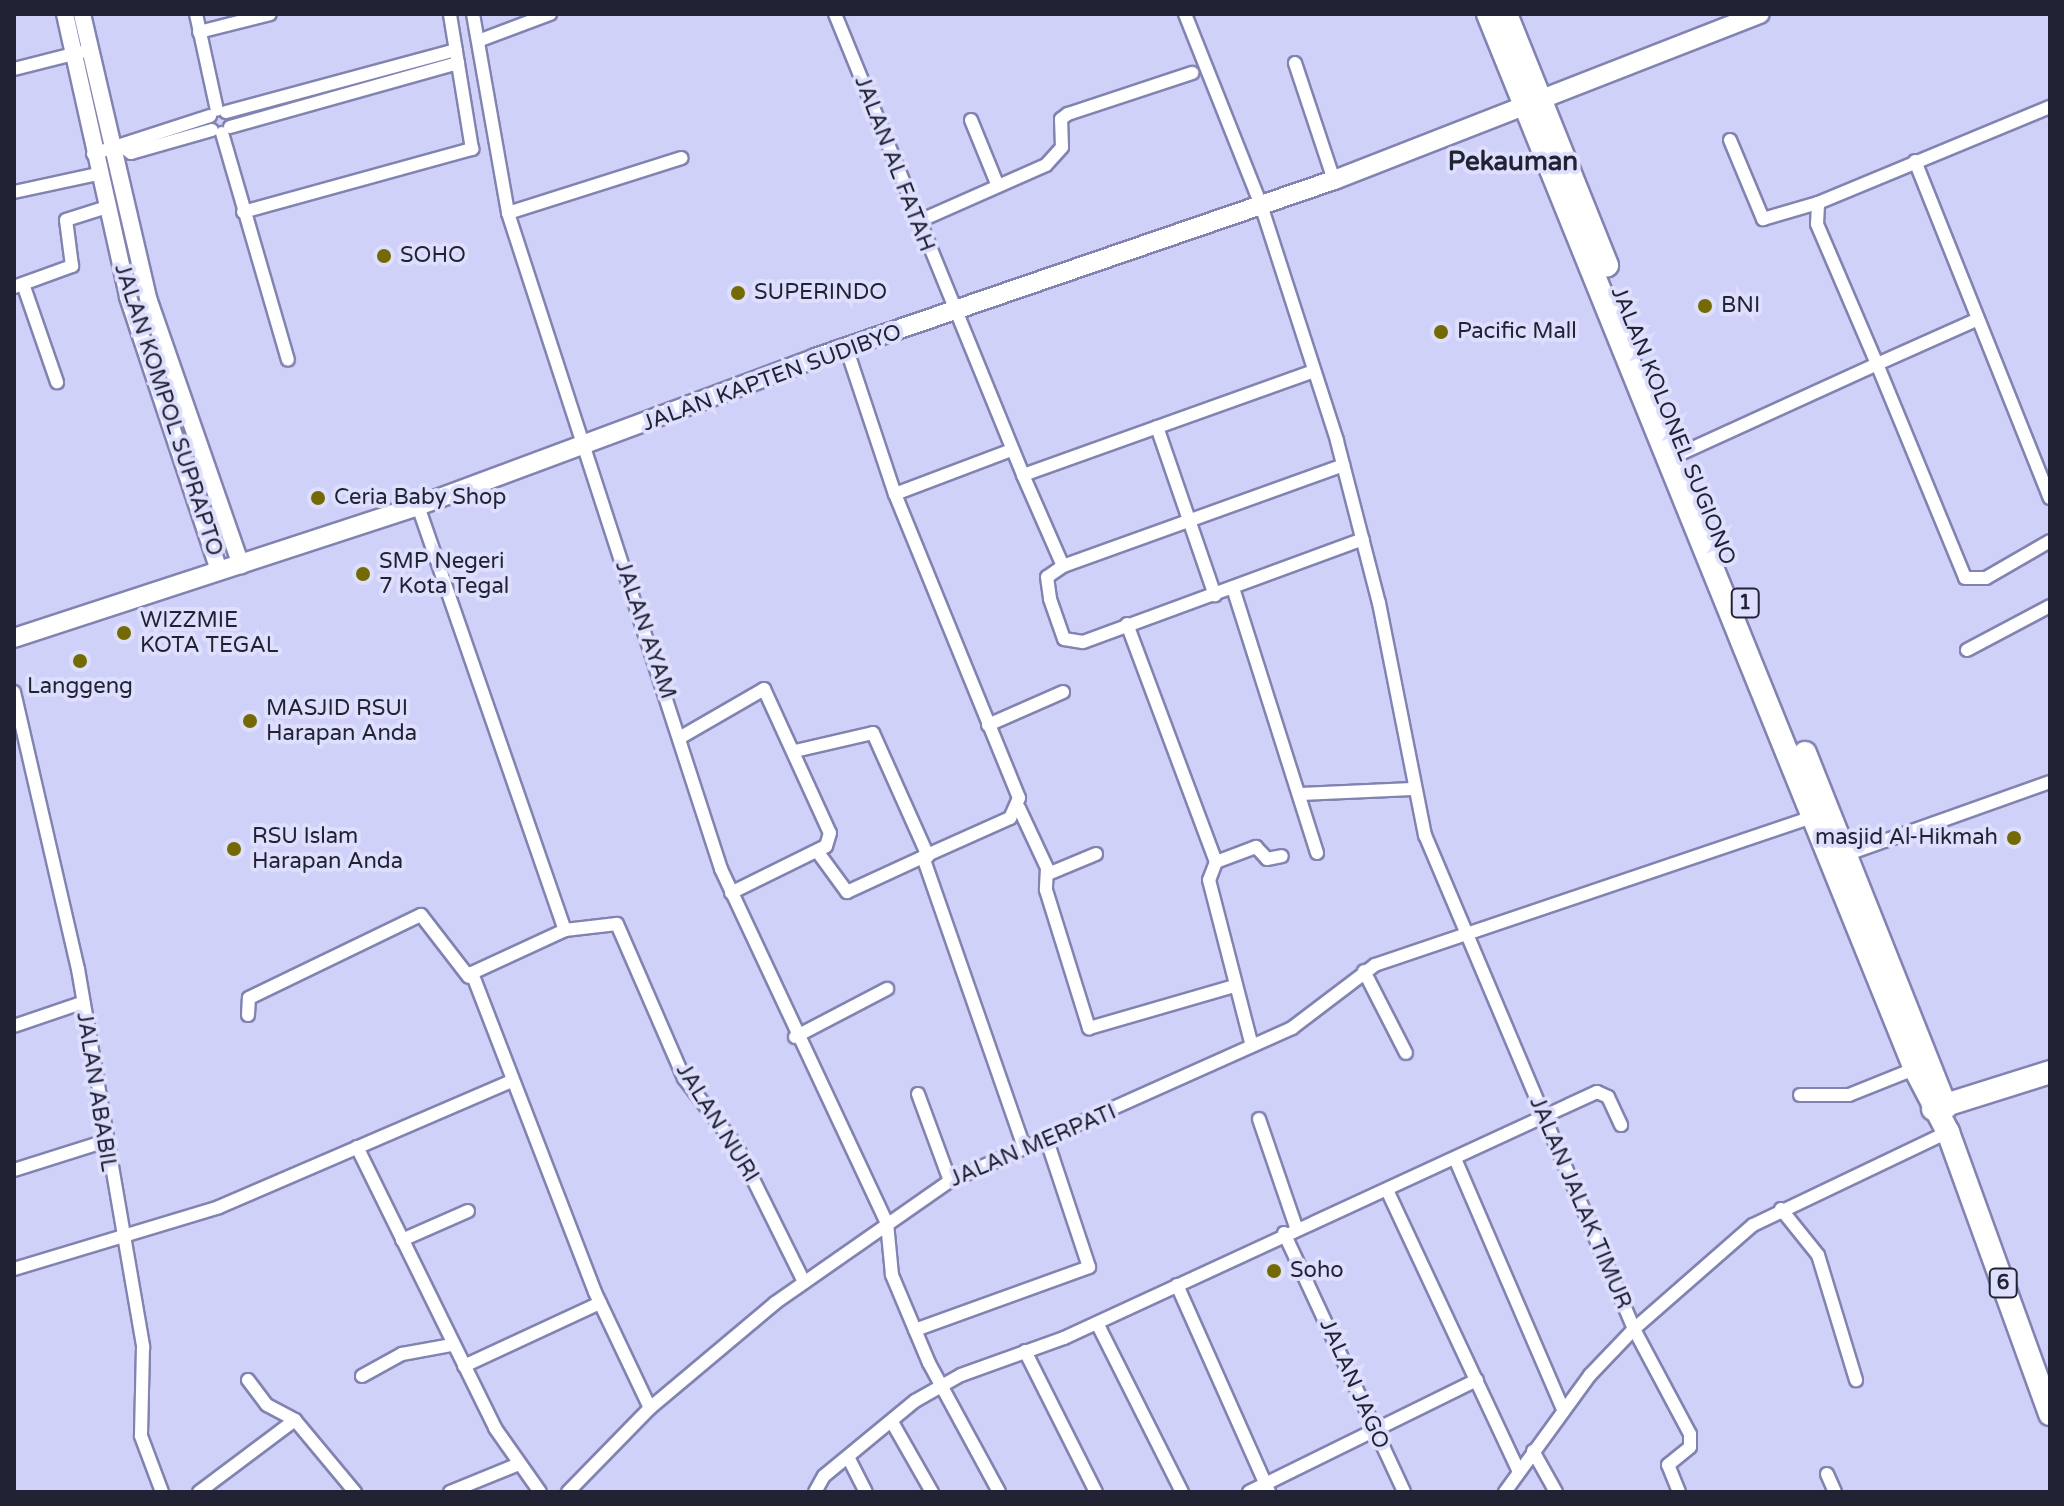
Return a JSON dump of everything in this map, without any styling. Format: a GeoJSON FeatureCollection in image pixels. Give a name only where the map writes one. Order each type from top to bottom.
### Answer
{"type":"FeatureCollection","features":[{"type":"Feature","properties":{"kind":"highway","name":"1"},"geometry":{"type":"LineString","coordinates":[[1488,14],[1535,105]]}},
{"type":"Feature","properties":{"kind":"highway","name":"1"},"geometry":{"type":"LineString","coordinates":[[1506,14],[1535,105],[1943,1119]]}},
{"type":"Feature","properties":{"kind":"highway"},"geometry":{"type":"LineString","coordinates":[[1943,1119],[2050,1072]]}},
{"type":"Feature","properties":{"kind":"highway","name":"6"},"geometry":{"type":"LineString","coordinates":[[1943,1119],[2050,1414]]}},
{"type":"Feature","properties":{"kind":"main road","name":"JALAN KAPTEN SUDIBYO"},"geometry":{"type":"LineString","coordinates":[[14,638],[241,565],[582,449],[846,347],[956,313],[1334,180],[1535,105],[1760,14]]}},
{"type":"Feature","properties":{"kind":"street","name":"JALAN KOMPOL SUPRAPTO"},"geometry":{"type":"LineString","coordinates":[[65,14],[118,148],[149,301],[241,565]]}},
{"type":"Feature","properties":{"kind":"street","name":"JALAN KOMPOL SUPRAPTO"},"geometry":{"type":"LineString","coordinates":[[82,14],[82,52],[93,154],[166,408],[219,571]]}},
{"type":"Feature","properties":{"kind":"street"},"geometry":{"type":"LineString","coordinates":[[196,14],[243,212],[288,360]]}},
{"type":"Feature","properties":{"kind":"street"},"geometry":{"type":"LineString","coordinates":[[199,32],[270,14]]}},
{"type":"Feature","properties":{"kind":"street"},"geometry":{"type":"LineString","coordinates":[[243,212],[472,149],[450,14]]}},
{"type":"Feature","properties":{"kind":"street","name":"JALAN AYAM"},"geometry":{"type":"LineString","coordinates":[[473,14],[508,213],[582,449],[731,893],[795,1037],[887,1223]]}},
{"type":"Feature","properties":{"kind":"street"},"geometry":{"type":"LineString","coordinates":[[478,41],[550,14]]}},
{"type":"Feature","properties":{"kind":"street","name":"JALAN AL FATAH"},"geometry":{"type":"LineString","coordinates":[[835,14],[1009,451],[1023,475],[1063,566]]}},
{"type":"Feature","properties":{"kind":"street","name":"JALAN JALAK TIMUR"},"geometry":{"type":"LineString","coordinates":[[1185,14],[1261,205],[1343,465],[1363,539],[1412,789],[1544,1120],[1634,1329],[1563,1409],[1505,1492]]}},
{"type":"Feature","properties":{"kind":"street"},"geometry":{"type":"LineString","coordinates":[[14,69],[82,52]]}},
{"type":"Feature","properties":{"kind":"street"},"geometry":{"type":"LineString","coordinates":[[118,148],[131,153],[169,142],[264,102],[423,59],[457,57]]}},
{"type":"Feature","properties":{"kind":"street"},"geometry":{"type":"LineString","coordinates":[[93,154],[118,148],[128,138],[166,127],[268,117],[426,72],[457,57]]}},
{"type":"Feature","properties":{"kind":"street"},"geometry":{"type":"LineString","coordinates":[[423,59],[426,72]]}},
{"type":"Feature","properties":{"kind":"street"},"geometry":{"type":"LineString","coordinates":[[1295,63],[1334,180]]}},
{"type":"Feature","properties":{"kind":"street"},"geometry":{"type":"LineString","coordinates":[[368,73],[372,87]]}},
{"type":"Feature","properties":{"kind":"street"},"geometry":{"type":"LineString","coordinates":[[917,222],[1057,157],[1061,119],[1068,114],[1192,73]]}},
{"type":"Feature","properties":{"kind":"street"},"geometry":{"type":"LineString","coordinates":[[311,89],[314,104]]}},
{"type":"Feature","properties":{"kind":"street"},"geometry":{"type":"LineString","coordinates":[[264,102],[268,117]]}},
{"type":"Feature","properties":{"kind":"street"},"geometry":{"type":"LineString","coordinates":[[1730,140],[1763,219],[1818,203],[2050,107]]}},
{"type":"Feature","properties":{"kind":"street"},"geometry":{"type":"LineString","coordinates":[[971,120],[998,186]]}},
{"type":"Feature","properties":{"kind":"street"},"geometry":{"type":"LineString","coordinates":[[166,127],[169,142]]}},
{"type":"Feature","properties":{"kind":"street"},"geometry":{"type":"LineString","coordinates":[[508,213],[681,158]]}},
{"type":"Feature","properties":{"kind":"street"},"geometry":{"type":"LineString","coordinates":[[1915,161],[1976,320],[2050,498]]}},
{"type":"Feature","properties":{"kind":"street"},"geometry":{"type":"LineString","coordinates":[[14,192],[98,174]]}},
{"type":"Feature","properties":{"kind":"street"},"geometry":{"type":"LineString","coordinates":[[1818,203],[1817,224],[1965,578],[1986,578],[2050,541]]}},
{"type":"Feature","properties":{"kind":"street"},"geometry":{"type":"LineString","coordinates":[[57,382],[18,286],[72,266],[66,220],[107,207]]}},
{"type":"Feature","properties":{"kind":"street"},"geometry":{"type":"LineString","coordinates":[[1678,455],[1976,320]]}},
{"type":"Feature","properties":{"kind":"street"},"geometry":{"type":"LineString","coordinates":[[846,347],[895,494],[1048,874],[1046,890],[1090,1030],[1231,987]]}},
{"type":"Feature","properties":{"kind":"street"},"geometry":{"type":"LineString","coordinates":[[1023,475],[1314,371]]}},
{"type":"Feature","properties":{"kind":"street"},"geometry":{"type":"LineString","coordinates":[[166,408],[184,402]]}},
{"type":"Feature","properties":{"kind":"street"},"geometry":{"type":"LineString","coordinates":[[1157,427],[1215,595]]}},
{"type":"Feature","properties":{"kind":"street"},"geometry":{"type":"LineString","coordinates":[[895,494],[1009,451]]}},
{"type":"Feature","properties":{"kind":"street"},"geometry":{"type":"LineString","coordinates":[[1343,465],[1063,566],[1046,585],[1068,642],[1215,595],[1363,539]]}},
{"type":"Feature","properties":{"kind":"street"},"geometry":{"type":"LineString","coordinates":[[418,506],[565,930]]}},
{"type":"Feature","properties":{"kind":"street"},"geometry":{"type":"LineString","coordinates":[[1233,588],[1301,794],[1317,853]]}},
{"type":"Feature","properties":{"kind":"street"},"geometry":{"type":"LineString","coordinates":[[1967,650],[2050,606]]}},
{"type":"Feature","properties":{"kind":"street"},"geometry":{"type":"LineString","coordinates":[[1127,624],[1216,862],[1209,880],[1231,987],[1252,1046]]}},
{"type":"Feature","properties":{"kind":"street"},"geometry":{"type":"LineString","coordinates":[[681,737],[759,688],[795,751],[830,833],[817,851],[731,893]]}},
{"type":"Feature","properties":{"kind":"street","name":"JALAN ABABIL"},"geometry":{"type":"LineString","coordinates":[[14,692],[55,856],[118,1232],[143,1347],[141,1436],[162,1492]]}},
{"type":"Feature","properties":{"kind":"street"},"geometry":{"type":"LineString","coordinates":[[988,725],[1063,692]]}},
{"type":"Feature","properties":{"kind":"street"},"geometry":{"type":"LineString","coordinates":[[795,751],[873,733],[926,856],[1024,1147]]}},
{"type":"Feature","properties":{"kind":"street"},"geometry":{"type":"LineString","coordinates":[[1839,858],[2050,782]]}},
{"type":"Feature","properties":{"kind":"street"},"geometry":{"type":"LineString","coordinates":[[1301,794],[1412,789]]}},
{"type":"Feature","properties":{"kind":"street"},"geometry":{"type":"LineString","coordinates":[[817,851],[847,892],[1019,808]]}},
{"type":"Feature","properties":{"kind":"street","name":"JALAN MERPATI"},"geometry":{"type":"LineString","coordinates":[[568,1492],[650,1408],[804,1282],[950,1181],[1252,1046],[1313,1014],[1364,971],[1468,928],[1599,892],[1821,814]]}},
{"type":"Feature","properties":{"kind":"street"},"geometry":{"type":"LineString","coordinates":[[1216,862],[1256,847],[1267,859],[1282,856]]}},
{"type":"Feature","properties":{"kind":"street"},"geometry":{"type":"LineString","coordinates":[[1048,874],[1096,854]]}},
{"type":"Feature","properties":{"kind":"street"},"geometry":{"type":"LineString","coordinates":[[248,1015],[249,998],[421,915],[469,977],[600,1303],[650,1408]]}},
{"type":"Feature","properties":{"kind":"street","name":"JALAN NURI"},"geometry":{"type":"LineString","coordinates":[[469,977],[565,930],[608,922],[624,933],[684,1078],[737,1147],[804,1282]]}},
{"type":"Feature","properties":{"kind":"street"},"geometry":{"type":"LineString","coordinates":[[1364,971],[1406,1053]]}},
{"type":"Feature","properties":{"kind":"street"},"geometry":{"type":"LineString","coordinates":[[795,1037],[887,989]]}},
{"type":"Feature","properties":{"kind":"street"},"geometry":{"type":"LineString","coordinates":[[14,1026],[81,1003]]}},
{"type":"Feature","properties":{"kind":"street"},"geometry":{"type":"LineString","coordinates":[[1800,1095],[1840,1098],[1922,1066]]}},
{"type":"Feature","properties":{"kind":"street"},"geometry":{"type":"LineString","coordinates":[[14,1269],[118,1232],[219,1207],[512,1081]]}},
{"type":"Feature","properties":{"kind":"street"},"geometry":{"type":"LineString","coordinates":[[815,1492],[848,1457],[944,1384],[1097,1323],[1290,1230],[1456,1161],[1603,1092],[1621,1125]]}},
{"type":"Feature","properties":{"kind":"street"},"geometry":{"type":"LineString","coordinates":[[918,1094],[950,1181]]}},
{"type":"Feature","properties":{"kind":"street","name":"JALAN JAGO"},"geometry":{"type":"LineString","coordinates":[[1259,1119],[1290,1230],[1375,1432],[1404,1492]]}},
{"type":"Feature","properties":{"kind":"street"},"geometry":{"type":"LineString","coordinates":[[1679,1492],[1669,1462],[1690,1447],[1690,1434],[1634,1329],[1781,1209],[1943,1119]]}},
{"type":"Feature","properties":{"kind":"street"},"geometry":{"type":"LineString","coordinates":[[915,1330],[1089,1267],[1046,1138]]}},
{"type":"Feature","properties":{"kind":"street"},"geometry":{"type":"LineString","coordinates":[[14,1170],[103,1142]]}},
{"type":"Feature","properties":{"kind":"street"},"geometry":{"type":"LineString","coordinates":[[357,1147],[452,1345],[519,1464],[540,1492]]}},
{"type":"Feature","properties":{"kind":"street"},"geometry":{"type":"LineString","coordinates":[[1456,1161],[1563,1409]]}},
{"type":"Feature","properties":{"kind":"street"},"geometry":{"type":"LineString","coordinates":[[1387,1190],[1519,1472]]}},
{"type":"Feature","properties":{"kind":"street"},"geometry":{"type":"LineString","coordinates":[[1781,1209],[1818,1255],[1856,1380]]}},
{"type":"Feature","properties":{"kind":"street"},"geometry":{"type":"LineString","coordinates":[[402,1240],[468,1211]]}},
{"type":"Feature","properties":{"kind":"street"},"geometry":{"type":"LineString","coordinates":[[887,1223],[885,1249],[915,1330],[999,1492]]}},
{"type":"Feature","properties":{"kind":"street"},"geometry":{"type":"LineString","coordinates":[[1177,1285],[1267,1488]]}},
{"type":"Feature","properties":{"kind":"street"},"geometry":{"type":"LineString","coordinates":[[464,1366],[600,1303]]}},
{"type":"Feature","properties":{"kind":"street"},"geometry":{"type":"LineString","coordinates":[[1097,1323],[1182,1492]]}},
{"type":"Feature","properties":{"kind":"street"},"geometry":{"type":"LineString","coordinates":[[362,1376],[402,1354],[452,1345]]}},
{"type":"Feature","properties":{"kind":"street"},"geometry":{"type":"LineString","coordinates":[[1025,1351],[1096,1492]]}},
{"type":"Feature","properties":{"kind":"street"},"geometry":{"type":"LineString","coordinates":[[248,1380],[267,1405],[295,1420],[355,1492]]}},
{"type":"Feature","properties":{"kind":"street"},"geometry":{"type":"LineString","coordinates":[[1249,1492],[1267,1488],[1477,1380]]}},
{"type":"Feature","properties":{"kind":"street"},"geometry":{"type":"LineString","coordinates":[[199,1492],[295,1420]]}},
{"type":"Feature","properties":{"kind":"street"},"geometry":{"type":"LineString","coordinates":[[892,1422],[932,1492]]}},
{"type":"Feature","properties":{"kind":"street"},"geometry":{"type":"LineString","coordinates":[[1533,1451],[1556,1492]]}},
{"type":"Feature","properties":{"kind":"street"},"geometry":{"type":"LineString","coordinates":[[848,1457],[866,1492]]}},
{"type":"Feature","properties":{"kind":"street"},"geometry":{"type":"LineString","coordinates":[[450,1492],[519,1464]]}},
{"type":"Feature","properties":{"kind":"street"},"geometry":{"type":"LineString","coordinates":[[1827,1474],[1835,1492]]}},
{"type":"Feature","properties":{"kind":"place","name":"SOHO"},"geometry":{"type":"Point","coordinates":[384,256]}},
{"type":"Feature","properties":{"kind":"place","name":"SUPERINDO"},"geometry":{"type":"Point","coordinates":[738,293]}},
{"type":"Feature","properties":{"kind":"place","name":"BNI"},"geometry":{"type":"Point","coordinates":[1705,306]}},
{"type":"Feature","properties":{"kind":"place","name":"Pacific Mall"},"geometry":{"type":"Point","coordinates":[1441,332]}},
{"type":"Feature","properties":{"kind":"place","name":"Ceria Baby Shop"},"geometry":{"type":"Point","coordinates":[318,498]}},
{"type":"Feature","properties":{"kind":"place","name":"SMP Negeri 7 Kota Tegal"},"geometry":{"type":"Point","coordinates":[363,574]}},
{"type":"Feature","properties":{"kind":"place","name":"WIZZMIE KOTA TEGAL"},"geometry":{"type":"Point","coordinates":[124,633]}},
{"type":"Feature","properties":{"kind":"place","name":"Langgeng"},"geometry":{"type":"Point","coordinates":[80,661]}},
{"type":"Feature","properties":{"kind":"place","name":"MASJID RSUI Harapan Anda"},"geometry":{"type":"Point","coordinates":[250,721]}},
{"type":"Feature","properties":{"kind":"place","name":"masjid Al-Hikmah"},"geometry":{"type":"Point","coordinates":[2014,838]}},
{"type":"Feature","properties":{"kind":"place","name":"RSU Islam Harapan Anda"},"geometry":{"type":"Point","coordinates":[234,849]}},
{"type":"Feature","properties":{"kind":"place","name":"Soho"},"geometry":{"type":"Point","coordinates":[1274,1271]}},
{"type":"Feature","properties":{"kind":"district","name":"Pekauman"},"geometry":{"type":"Point","coordinates":[1513,162]}}]}
